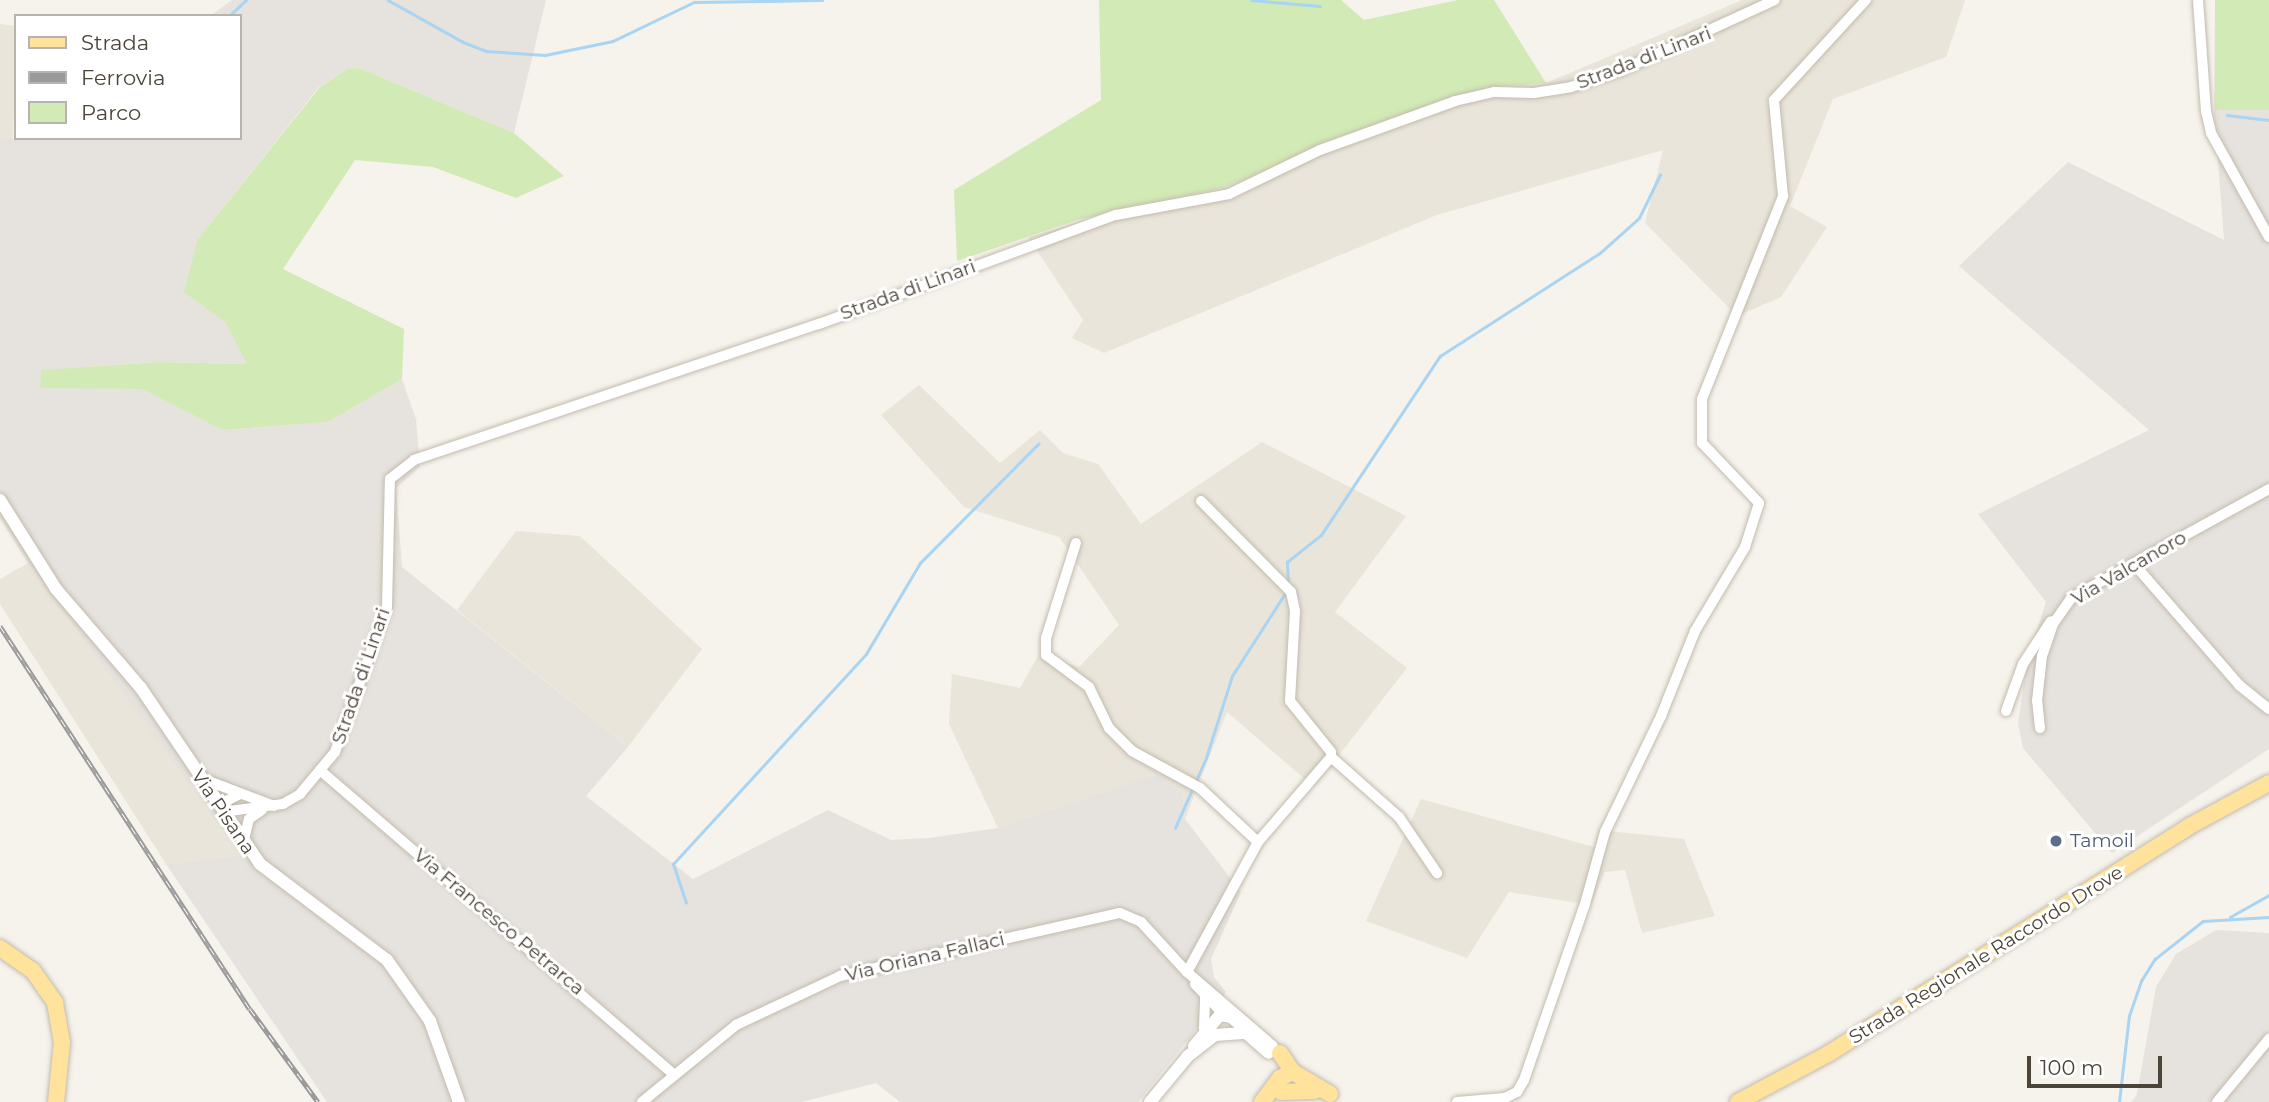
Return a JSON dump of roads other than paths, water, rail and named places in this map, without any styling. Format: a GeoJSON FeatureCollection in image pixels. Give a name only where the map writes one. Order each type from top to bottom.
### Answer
{"type":"FeatureCollection","features":[{"type":"Feature","properties":{"kind":"main road","name":"Strada Regionale Raccordo Drove"},"geometry":{"type":"LineString","coordinates":[[1738,1102],[1828,1054],[2188,827],[2269,783]]}},
{"type":"Feature","properties":{"kind":"main road"},"geometry":{"type":"LineString","coordinates":[[0,948],[28,966],[55,1003],[62,1035],[56,1102]]}},
{"type":"Feature","properties":{"kind":"main road"},"geometry":{"type":"LineString","coordinates":[[1274,1051],[1293,1072],[1328,1097]]}},
{"type":"Feature","properties":{"kind":"main road"},"geometry":{"type":"LineString","coordinates":[[1274,1051],[1275,1093]]}},
{"type":"Feature","properties":{"kind":"main road"},"geometry":{"type":"LineString","coordinates":[[1262,1102],[1275,1093],[1293,1072]]}},
{"type":"Feature","properties":{"kind":"main road"},"geometry":{"type":"LineString","coordinates":[[1275,1093],[1328,1097]]}},
{"type":"Feature","properties":{"kind":"street","name":"Strada di Linari"},"geometry":{"type":"LineString","coordinates":[[222,812],[262,810],[300,794],[321,771],[346,727],[387,607],[390,479],[414,460],[819,324],[1116,215],[1229,194],[1320,150],[1455,101],[1494,92],[1534,93],[1571,87],[1622,70],[1682,46],[1775,0]]}},
{"type":"Feature","properties":{"kind":"street"},"geometry":{"type":"LineString","coordinates":[[1457,1102],[1505,1098],[1517,1092],[1524,1080],[1581,917],[1605,832],[1661,716],[1695,631],[1745,547],[1759,503],[1702,443],[1702,399],[1783,196],[1774,100],[1866,0]]}},
{"type":"Feature","properties":{"kind":"street"},"geometry":{"type":"LineString","coordinates":[[2198,0],[2206,111],[2211,133],[2269,237]]}},
{"type":"Feature","properties":{"kind":"street","name":"Via Valcanoro"},"geometry":{"type":"LineString","coordinates":[[2040,728],[2037,701],[2042,656],[2060,610],[2071,598],[2269,489]]}},
{"type":"Feature","properties":{"kind":"street","name":"Via Pisana"},"geometry":{"type":"LineString","coordinates":[[0,500],[56,590],[141,688],[243,843],[274,878],[387,960],[429,1021],[459,1102]]}},
{"type":"Feature","properties":{"kind":"street"},"geometry":{"type":"LineString","coordinates":[[1201,501],[1291,592],[1295,611],[1290,701],[1329,747],[1331,757],[1399,817],[1437,873]]}},
{"type":"Feature","properties":{"kind":"street"},"geometry":{"type":"LineString","coordinates":[[1076,543],[1046,638],[1046,655],[1089,687],[1109,728],[1132,751],[1195,786],[1258,842]]}},
{"type":"Feature","properties":{"kind":"street"},"geometry":{"type":"LineString","coordinates":[[2134,564],[2239,685],[2269,709]]}},
{"type":"Feature","properties":{"kind":"street"},"geometry":{"type":"LineString","coordinates":[[2006,711],[2023,664],[2060,610]]}},
{"type":"Feature","properties":{"kind":"street"},"geometry":{"type":"LineString","coordinates":[[1183,969],[1258,842],[1331,757]]}},
{"type":"Feature","properties":{"kind":"street","name":"Via Francesco Petrarca"},"geometry":{"type":"LineString","coordinates":[[321,771],[674,1075]]}},
{"type":"Feature","properties":{"kind":"street"},"geometry":{"type":"LineString","coordinates":[[200,778],[274,807]]}},
{"type":"Feature","properties":{"kind":"street"},"geometry":{"type":"LineString","coordinates":[[222,812],[228,800],[240,794]]}},
{"type":"Feature","properties":{"kind":"street"},"geometry":{"type":"LineString","coordinates":[[243,843],[249,819],[262,810]]}},
{"type":"Feature","properties":{"kind":"street","name":"Via Oriana Fallaci"},"geometry":{"type":"LineString","coordinates":[[642,1102],[736,1025],[840,976],[1106,915],[1130,915],[1141,922],[1210,997]]}},
{"type":"Feature","properties":{"kind":"street"},"geometry":{"type":"LineString","coordinates":[[1210,997],[1223,1015],[1274,1051]]}},
{"type":"Feature","properties":{"kind":"street"},"geometry":{"type":"LineString","coordinates":[[1210,997],[1210,1032]]}},
{"type":"Feature","properties":{"kind":"street"},"geometry":{"type":"LineString","coordinates":[[1210,997],[1328,1097]]}},
{"type":"Feature","properties":{"kind":"street"},"geometry":{"type":"LineString","coordinates":[[1150,1102],[1223,1015]]}},
{"type":"Feature","properties":{"kind":"street"},"geometry":{"type":"LineString","coordinates":[[1223,1015],[1274,1051]]}},
{"type":"Feature","properties":{"kind":"street"},"geometry":{"type":"LineString","coordinates":[[1210,1032],[1245,1033]]}},
{"type":"Feature","properties":{"kind":"street"},"geometry":{"type":"LineString","coordinates":[[2217,1102],[2269,1039]]}},
{"type":"Feature","properties":{"kind":"waterway"},"geometry":{"type":"LineString","coordinates":[[231,14],[246,0]]}},
{"type":"Feature","properties":{"kind":"waterway"},"geometry":{"type":"LineString","coordinates":[[388,0],[463,42],[486,51],[545,55],[613,41],[694,2],[822,0]]}},
{"type":"Feature","properties":{"kind":"waterway"},"geometry":{"type":"LineString","coordinates":[[1251,0],[1320,6]]}},
{"type":"Feature","properties":{"kind":"waterway"},"geometry":{"type":"LineString","coordinates":[[2227,115],[2269,120]]}},
{"type":"Feature","properties":{"kind":"waterway"},"geometry":{"type":"LineString","coordinates":[[1288,583],[1287,562],[1321,535],[1440,356],[1600,253],[1639,218],[1660,175]]}},
{"type":"Feature","properties":{"kind":"waterway"},"geometry":{"type":"LineString","coordinates":[[686,903],[673,864],[866,654],[920,563],[1038,444]]}},
{"type":"Feature","properties":{"kind":"waterway"},"geometry":{"type":"LineString","coordinates":[[1175,828],[1206,758],[1232,676],[1284,595]]}},
{"type":"Feature","properties":{"kind":"waterway"},"geometry":{"type":"LineString","coordinates":[[2230,917],[2269,895]]}},
{"type":"Feature","properties":{"kind":"waterway"},"geometry":{"type":"LineString","coordinates":[[2119,1102],[2129,1016],[2141,981],[2155,959],[2203,921],[2269,917]]}},
{"type":"Feature","properties":{"kind":"railway"},"geometry":{"type":"LineString","coordinates":[[0,626],[250,1009],[318,1102]]}},
{"type":"Feature","properties":{"kind":"place","name":"Tamoil"},"geometry":{"type":"Point","coordinates":[2056,841]}}]}
